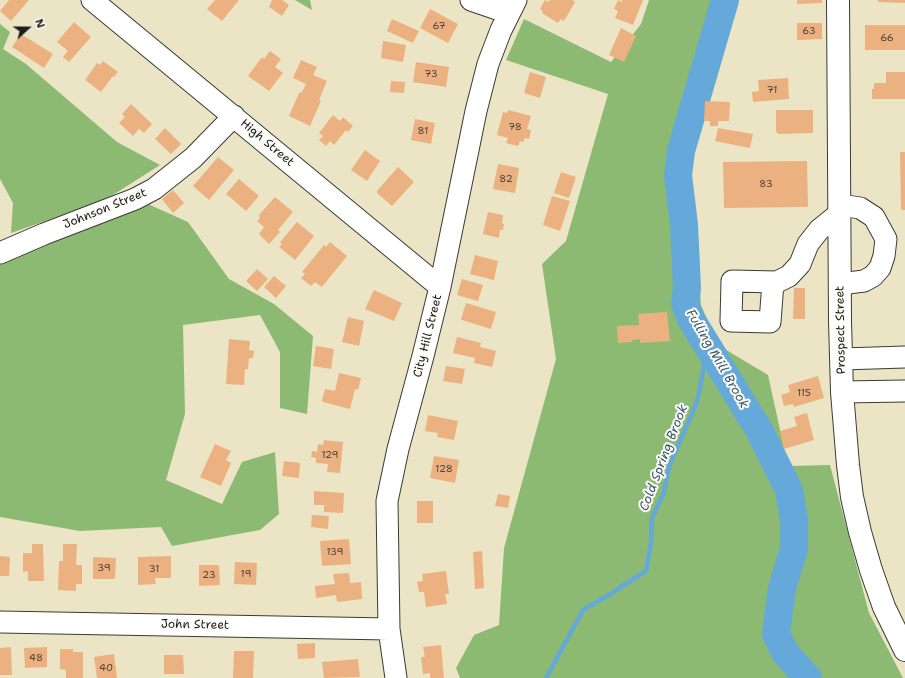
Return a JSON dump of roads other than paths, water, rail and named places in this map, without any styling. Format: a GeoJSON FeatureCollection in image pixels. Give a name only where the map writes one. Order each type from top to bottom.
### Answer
{"type":"FeatureCollection","features":[{"type":"Feature","properties":{"kind":"main road","name":"Prospect Street"},"geometry":{"type":"LineString","coordinates":[[838,0],[842,392],[848,471],[860,532],[871,570],[884,607],[905,650]]}},
{"type":"Feature","properties":{"kind":"street","name":"High Street"},"geometry":{"type":"LineString","coordinates":[[92,0],[440,287]]}},
{"type":"Feature","properties":{"kind":"street"},"geometry":{"type":"LineString","coordinates":[[471,0],[513,6]]}},
{"type":"Feature","properties":{"kind":"street","name":"City Hill Street"},"geometry":{"type":"LineString","coordinates":[[396,678],[390,629],[387,501],[398,450],[440,287],[476,111],[488,64],[501,30],[513,6]]}},
{"type":"Feature","properties":{"kind":"street","name":"Johnson Street"},"geometry":{"type":"LineString","coordinates":[[0,253],[44,234],[135,199],[154,189],[193,158],[234,116]]}},
{"type":"Feature","properties":{"kind":"street"},"geometry":{"type":"LineString","coordinates":[[773,282],[777,282],[789,276],[800,264],[808,244],[818,230],[840,209],[860,208],[874,217],[886,239],[885,250],[880,268],[873,276],[864,281],[840,284]]}},
{"type":"Feature","properties":{"kind":"street"},"geometry":{"type":"LineString","coordinates":[[842,359],[905,357]]}},
{"type":"Feature","properties":{"kind":"street"},"geometry":{"type":"LineString","coordinates":[[842,392],[905,391]]}},
{"type":"Feature","properties":{"kind":"street","name":"John Street"},"geometry":{"type":"LineString","coordinates":[[0,622],[390,629]]}},
{"type":"Feature","properties":{"kind":"waterway","name":"Cold Spring Brook"},"geometry":{"type":"LineString","coordinates":[[725,0],[681,151],[678,175],[684,225],[687,288],[685,304],[691,319],[759,430],[789,490],[794,520],[794,549],[782,588],[776,634],[786,654],[808,678]]}},
{"type":"Feature","properties":{"kind":"waterway","name":"Cold Spring Brook"},"geometry":{"type":"LineString","coordinates":[[546,678],[583,610],[646,571],[651,543],[652,518],[664,492],[669,467],[697,402],[708,346]]}},
{"type":"Feature","properties":{"kind":"water label","name":"Fulling Mill Brook"},"geometry":{"type":"Point","coordinates":[717,359]}}]}
